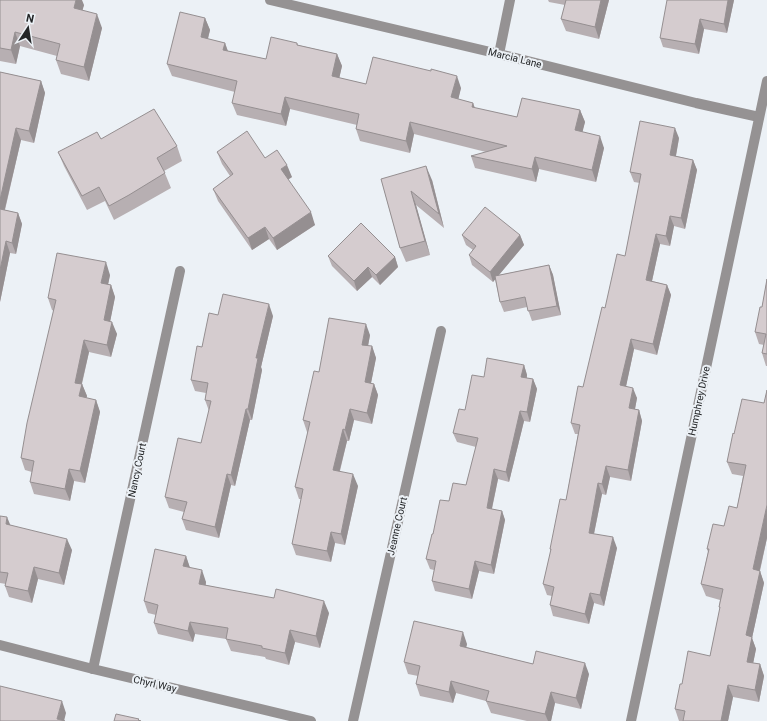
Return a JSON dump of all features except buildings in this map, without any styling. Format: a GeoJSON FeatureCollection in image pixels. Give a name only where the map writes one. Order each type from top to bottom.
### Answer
{"type":"FeatureCollection","features":[{"type":"Feature","properties":{"kind":"street","name":"Marcia Lane"},"geometry":{"type":"LineString","coordinates":[[270,0],[759,117]]}},
{"type":"Feature","properties":{"kind":"street"},"geometry":{"type":"LineString","coordinates":[[499,54],[510,0]]}},
{"type":"Feature","properties":{"kind":"street","name":"Humphrey Drive"},"geometry":{"type":"LineString","coordinates":[[631,721],[767,81]]}},
{"type":"Feature","properties":{"kind":"street","name":"Nancy Court"},"geometry":{"type":"LineString","coordinates":[[93,669],[180,271]]}},
{"type":"Feature","properties":{"kind":"street","name":"Jeanne Court"},"geometry":{"type":"LineString","coordinates":[[353,721],[441,331]]}},
{"type":"Feature","properties":{"kind":"street","name":"Chyrl Way"},"geometry":{"type":"LineString","coordinates":[[0,645],[93,669],[311,721]]}}]}
